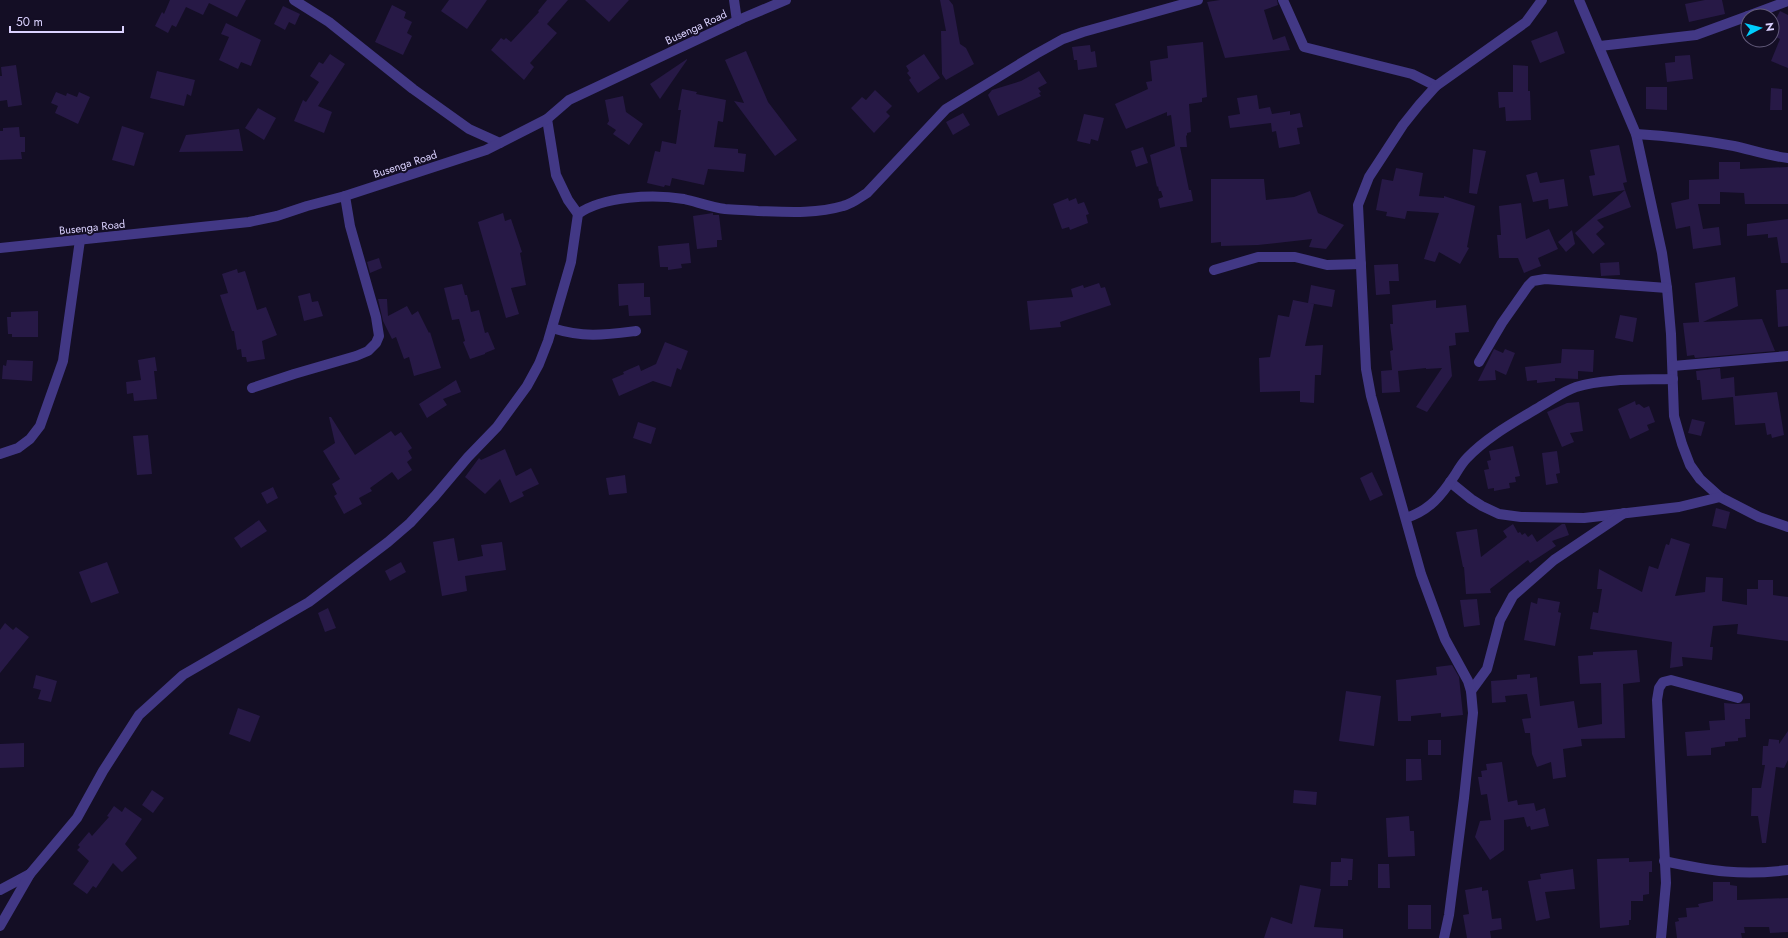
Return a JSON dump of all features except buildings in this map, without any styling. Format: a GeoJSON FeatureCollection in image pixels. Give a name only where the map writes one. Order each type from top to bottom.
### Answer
{"type":"FeatureCollection","features":[{"type":"Feature","properties":{"kind":"street"},"geometry":{"type":"LineString","coordinates":[[294,0],[329,22],[413,89],[469,129],[500,143]]}},
{"type":"Feature","properties":{"kind":"street"},"geometry":{"type":"LineString","coordinates":[[734,0],[737,21]]}},
{"type":"Feature","properties":{"kind":"street","name":"Busenga Road"},"geometry":{"type":"LineString","coordinates":[[0,248],[248,222],[277,216],[345,196],[486,150],[547,119],[570,100],[737,21],[786,0]]}},
{"type":"Feature","properties":{"kind":"street"},"geometry":{"type":"LineString","coordinates":[[578,214],[588,207],[600,202],[651,196],[684,200],[725,209],[800,212],[844,206],[855,202],[867,193],[946,109],[1036,54],[1063,39],[1083,32],[1198,0]]}},
{"type":"Feature","properties":{"kind":"street"},"geometry":{"type":"LineString","coordinates":[[1283,0],[1304,47],[1412,74],[1436,86]]}},
{"type":"Feature","properties":{"kind":"street"},"geometry":{"type":"LineString","coordinates":[[1444,938],[1450,915],[1465,791],[1473,713],[1471,691],[1468,681],[1445,639],[1422,574],[1386,454],[1368,383],[1366,369],[1358,205],[1369,177],[1403,125],[1436,86],[1526,22],[1542,0]]}},
{"type":"Feature","properties":{"kind":"street"},"geometry":{"type":"LineString","coordinates":[[1579,0],[1600,46],[1636,134],[1662,252],[1668,288],[1673,366],[1672,378],[1674,416],[1687,458],[1700,479],[1720,497],[1759,517],[1788,527]]}},
{"type":"Feature","properties":{"kind":"street"},"geometry":{"type":"LineString","coordinates":[[1769,8],[1788,1]]}},
{"type":"Feature","properties":{"kind":"street"},"geometry":{"type":"LineString","coordinates":[[1600,46],[1696,35],[1740,19]]}},
{"type":"Feature","properties":{"kind":"street"},"geometry":{"type":"LineString","coordinates":[[0,926],[30,874],[77,818],[103,771],[139,715],[182,675],[308,602],[362,563],[415,518],[468,457],[497,427],[527,386],[539,364],[552,328],[570,262],[578,214],[568,200],[556,174],[547,119]]}},
{"type":"Feature","properties":{"kind":"street"},"geometry":{"type":"LineString","coordinates":[[1636,134],[1694,140],[1788,158]]}},
{"type":"Feature","properties":{"kind":"street"},"geometry":{"type":"LineString","coordinates":[[252,388],[356,356],[368,351],[376,343],[379,336],[376,317],[350,226],[345,196]]}},
{"type":"Feature","properties":{"kind":"street"},"geometry":{"type":"LineString","coordinates":[[0,454],[18,448],[30,439],[40,426],[63,361],[80,240]]}},
{"type":"Feature","properties":{"kind":"street"},"geometry":{"type":"LineString","coordinates":[[1214,270],[1258,257],[1295,257],[1327,265],[1361,264]]}},
{"type":"Feature","properties":{"kind":"street"},"geometry":{"type":"LineString","coordinates":[[1479,362],[1506,316],[1533,281],[1545,279],[1668,288]]}},
{"type":"Feature","properties":{"kind":"street"},"geometry":{"type":"LineString","coordinates":[[552,328],[570,334],[586,335],[636,331]]}},
{"type":"Feature","properties":{"kind":"street"},"geometry":{"type":"LineString","coordinates":[[1673,366],[1788,356]]}},
{"type":"Feature","properties":{"kind":"street"},"geometry":{"type":"LineString","coordinates":[[1406,518],[1418,514],[1428,508],[1450,482],[1465,459],[1484,442],[1502,429],[1575,387],[1598,383],[1672,378]]}},
{"type":"Feature","properties":{"kind":"street"},"geometry":{"type":"LineString","coordinates":[[1450,482],[1482,506],[1499,514],[1509,516],[1584,518],[1678,507],[1720,497]]}},
{"type":"Feature","properties":{"kind":"street"},"geometry":{"type":"LineString","coordinates":[[1471,691],[1487,669],[1500,620],[1513,596],[1554,560],[1625,512]]}},
{"type":"Feature","properties":{"kind":"street"},"geometry":{"type":"LineString","coordinates":[[1661,938],[1666,883],[1657,700],[1659,688],[1663,682],[1671,680],[1738,698]]}},
{"type":"Feature","properties":{"kind":"street"},"geometry":{"type":"LineString","coordinates":[[1664,861],[1737,873],[1760,874],[1788,870]]}},
{"type":"Feature","properties":{"kind":"street"},"geometry":{"type":"LineString","coordinates":[[0,890],[30,874]]}}]}
